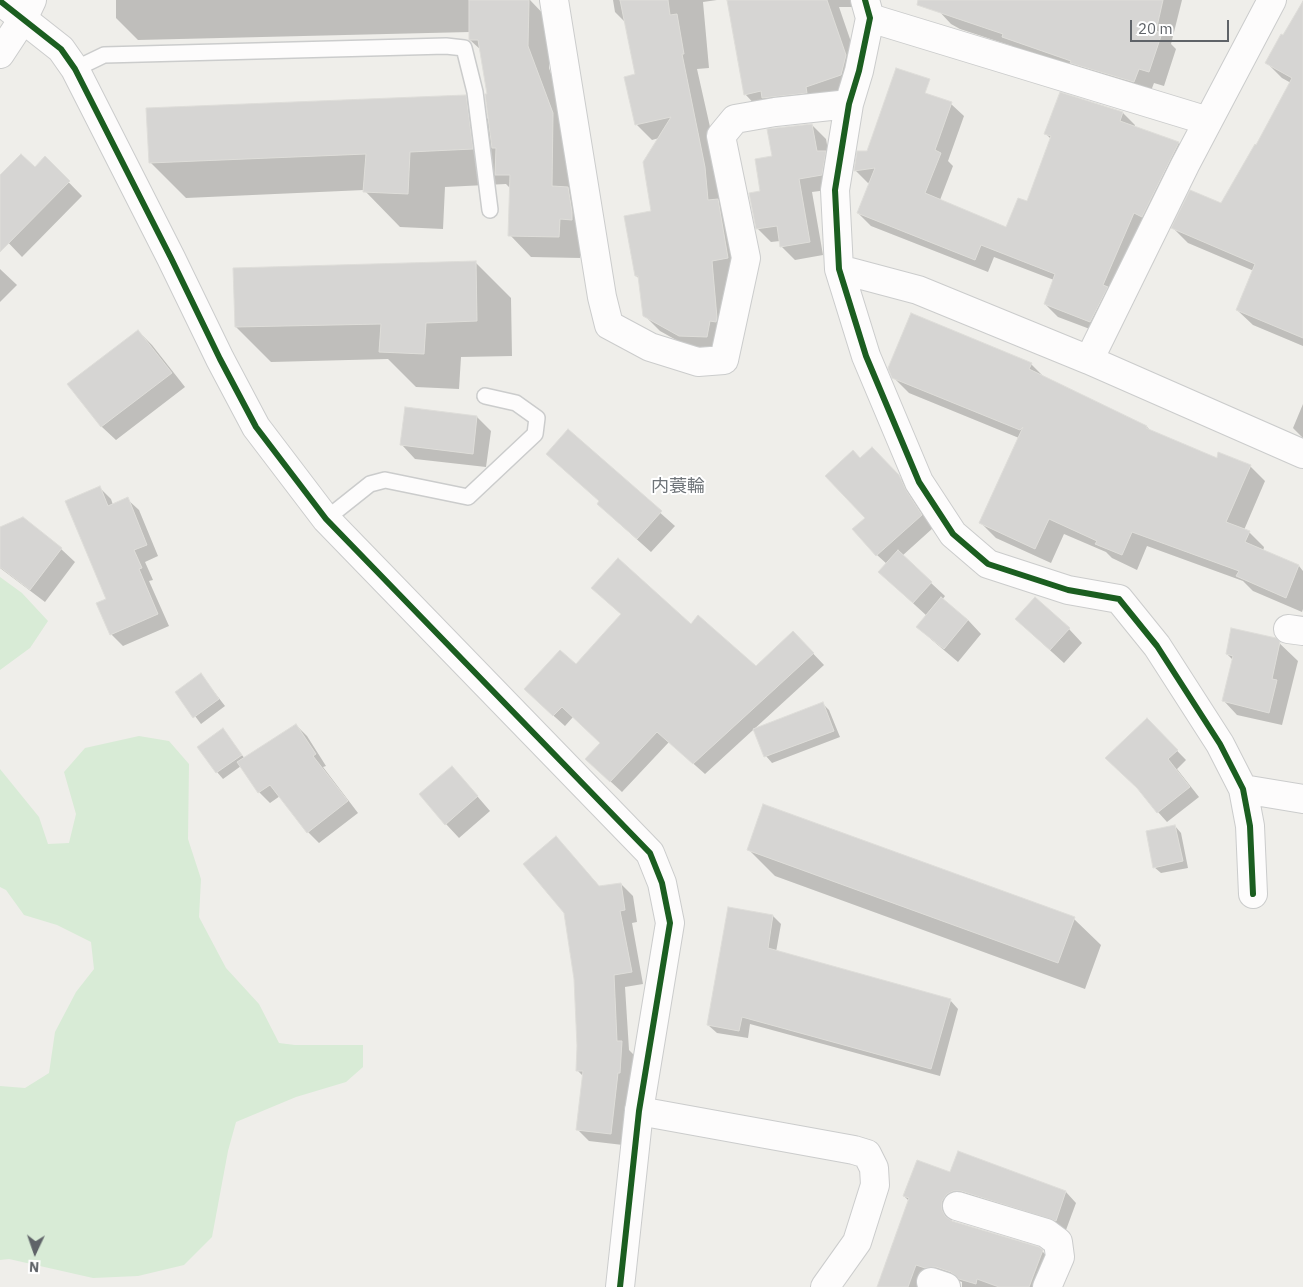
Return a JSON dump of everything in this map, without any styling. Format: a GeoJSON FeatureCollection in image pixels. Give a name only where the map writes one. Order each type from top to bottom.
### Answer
{"type":"FeatureCollection","features":[{"type":"Feature","properties":{"kind":"street"},"geometry":{"type":"LineString","coordinates":[[554,0],[600,288],[609,325],[650,347],[698,362],[724,360],[746,258],[721,136],[735,119],[775,112],[849,104]]}},
{"type":"Feature","properties":{"kind":"street"},"geometry":{"type":"LineString","coordinates":[[1089,360],[1208,122],[1272,0]]}},
{"type":"Feature","properties":{"kind":"street"},"geometry":{"type":"LineString","coordinates":[[0,1],[28,9],[75,69],[256,427],[326,519],[650,853],[662,883],[670,923],[639,1111],[620,1287]]}},
{"type":"Feature","properties":{"kind":"street"},"geometry":{"type":"LineString","coordinates":[[0,54],[28,9]]}},
{"type":"Feature","properties":{"kind":"street"},"geometry":{"type":"LineString","coordinates":[[1208,122],[868,9],[859,71],[849,104],[835,190],[839,269],[866,356],[919,482],[953,534],[988,564],[1068,590],[1120,599],[1157,646],[1220,744],[1243,790],[1250,826],[1253,894]]}},
{"type":"Feature","properties":{"kind":"street"},"geometry":{"type":"LineString","coordinates":[[839,269],[918,290],[1089,360],[1303,454]]}},
{"type":"Feature","properties":{"kind":"street"},"geometry":{"type":"LineString","coordinates":[[1243,790],[1303,800]]}},
{"type":"Feature","properties":{"kind":"street"},"geometry":{"type":"LineString","coordinates":[[639,1111],[854,1150],[867,1154],[874,1168],[875,1186],[857,1242],[825,1287]]}},
{"type":"Feature","properties":{"kind":"street"},"geometry":{"type":"LineString","coordinates":[[957,1206],[1046,1233],[1058,1242],[1060,1258],[1047,1287]]}},
{"type":"Feature","properties":{"kind":"lane"},"geometry":{"type":"LineString","coordinates":[[75,69],[104,55],[446,46],[464,48],[475,92],[490,210]]}},
{"type":"Feature","properties":{"kind":"lane"},"geometry":{"type":"LineString","coordinates":[[326,519],[370,484],[385,480],[468,497],[535,434],[537,418],[516,403],[485,396]]}},
{"type":"Feature","properties":{"kind":"green space"},"geometry":{"type":"Polygon","coordinates":[[[0,577],[22,593],[48,621],[30,648],[0,670],[0,577]]]}},
{"type":"Feature","properties":{"kind":"green space"},"geometry":{"type":"Polygon","coordinates":[[[139,736],[169,741],[189,764],[188,839],[201,879],[199,917],[226,968],[259,1004],[279,1043],[295,1045],[363,1045],[363,1067],[346,1082],[296,1097],[236,1122],[228,1151],[212,1237],[184,1265],[138,1276],[93,1278],[9,1259],[0,1260],[0,1086],[25,1088],[49,1073],[55,1032],[76,992],[94,969],[91,942],[57,925],[24,915],[6,890],[0,887],[0,769],[39,817],[48,844],[69,843],[76,814],[64,772],[85,748],[139,736]]]}},
{"type":"Feature","properties":{"kind":"building"},"geometry":{"type":"Polygon","coordinates":[[[469,0],[529,0],[528,46],[553,113],[552,186],[568,187],[572,212],[572,220],[560,219],[559,237],[508,236],[510,175],[495,175],[496,148],[492,148],[485,94],[487,94],[478,40],[469,40],[469,0]]]}},
{"type":"Feature","properties":{"kind":"building"},"geometry":{"type":"Polygon","coordinates":[[[620,0],[668,0],[670,15],[677,14],[684,54],[682,54],[705,167],[708,200],[718,199],[728,258],[712,261],[717,318],[716,322],[710,321],[707,337],[679,336],[643,316],[638,276],[635,276],[624,216],[651,211],[643,162],[671,117],[635,125],[624,77],[635,74],[620,0]]]}},
{"type":"Feature","properties":{"kind":"building"},"geometry":{"type":"Polygon","coordinates":[[[727,0],[827,0],[846,55],[841,75],[806,87],[807,93],[762,98],[761,91],[744,95],[727,0]]]}},
{"type":"Feature","properties":{"kind":"building"},"geometry":{"type":"Polygon","coordinates":[[[918,0],[1163,0],[1156,31],[1162,33],[1149,72],[1139,69],[1134,82],[1070,63],[1071,61],[1002,37],[1003,34],[917,5],[918,0]]]}},
{"type":"Feature","properties":{"kind":"building"},"geometry":{"type":"Polygon","coordinates":[[[1303,1],[1303,338],[1236,310],[1255,264],[1171,228],[1190,190],[1221,203],[1256,145],[1292,78],[1265,63],[1281,34],[1283,35],[1303,1]]]}},
{"type":"Feature","properties":{"kind":"building"},"geometry":{"type":"Polygon","coordinates":[[[896,68],[930,79],[925,93],[952,102],[935,150],[941,153],[925,193],[1006,227],[1018,198],[1027,201],[1051,136],[1044,134],[1060,92],[1123,112],[1120,121],[1179,142],[1142,217],[1134,213],[1103,285],[1108,287],[1090,322],[1044,304],[1055,274],[981,245],[975,260],[857,213],[875,168],[854,171],[857,151],[867,151],[896,68]]]}},
{"type":"Feature","properties":{"kind":"building"},"geometry":{"type":"Polygon","coordinates":[[[466,95],[473,149],[410,152],[408,194],[363,192],[366,154],[149,163],[146,108],[466,95]]]}},
{"type":"Feature","properties":{"kind":"building"},"geometry":{"type":"Polygon","coordinates":[[[812,124],[817,151],[826,151],[822,175],[799,179],[810,242],[780,247],[777,226],[756,229],[749,193],[760,191],[755,159],[772,156],[767,129],[812,124]]]}},
{"type":"Feature","properties":{"kind":"building"},"geometry":{"type":"Polygon","coordinates":[[[21,154],[35,167],[45,156],[70,181],[0,252],[0,175],[21,154]]]}},
{"type":"Feature","properties":{"kind":"building"},"geometry":{"type":"Polygon","coordinates":[[[476,261],[477,321],[426,323],[424,354],[379,352],[381,324],[235,327],[233,268],[476,261]]]}},
{"type":"Feature","properties":{"kind":"building"},"geometry":{"type":"Polygon","coordinates":[[[911,313],[1032,363],[1029,369],[1147,426],[1146,428],[1217,458],[1218,452],[1251,465],[1226,522],[1250,531],[1245,542],[1299,565],[1286,598],[1236,576],[1239,571],[1132,532],[1122,555],[1095,544],[1097,541],[1049,519],[1035,549],[979,523],[1023,427],[1020,430],[892,378],[888,368],[911,313]]]}},
{"type":"Feature","properties":{"kind":"building"},"geometry":{"type":"Polygon","coordinates":[[[138,330],[172,373],[101,427],[67,384],[138,330]]]}},
{"type":"Feature","properties":{"kind":"building"},"geometry":{"type":"Polygon","coordinates":[[[405,407],[477,416],[473,454],[400,445],[405,407]]]}},
{"type":"Feature","properties":{"kind":"building"},"geometry":{"type":"Polygon","coordinates":[[[568,429],[662,511],[637,539],[597,504],[599,501],[546,454],[568,429]]]}},
{"type":"Feature","properties":{"kind":"building"},"geometry":{"type":"Polygon","coordinates":[[[872,447],[899,475],[922,515],[876,556],[852,529],[865,518],[825,476],[853,450],[860,458],[872,447]]]}},
{"type":"Feature","properties":{"kind":"building"},"geometry":{"type":"Polygon","coordinates":[[[100,486],[108,506],[128,497],[147,545],[134,550],[142,568],[139,569],[158,614],[110,635],[96,603],[106,599],[65,501],[100,486]]]}},
{"type":"Feature","properties":{"kind":"building"},"geometry":{"type":"Polygon","coordinates":[[[23,517],[62,548],[30,590],[0,567],[0,527],[23,517]]]}},
{"type":"Feature","properties":{"kind":"building"},"geometry":{"type":"Polygon","coordinates":[[[898,550],[932,582],[913,603],[878,572],[898,550]]]}},
{"type":"Feature","properties":{"kind":"building"},"geometry":{"type":"Polygon","coordinates":[[[618,558],[691,624],[698,615],[756,666],[793,631],[814,653],[693,764],[657,732],[610,782],[585,759],[600,743],[562,707],[553,716],[524,689],[560,650],[576,664],[621,614],[591,588],[618,558]]]}},
{"type":"Feature","properties":{"kind":"building"},"geometry":{"type":"Polygon","coordinates":[[[941,597],[968,620],[944,649],[916,627],[941,597]]]}},
{"type":"Feature","properties":{"kind":"building"},"geometry":{"type":"Polygon","coordinates":[[[1035,597],[1070,628],[1050,650],[1015,619],[1035,597]]]}},
{"type":"Feature","properties":{"kind":"building"},"geometry":{"type":"Polygon","coordinates":[[[1231,628],[1276,638],[1280,642],[1272,679],[1277,680],[1269,713],[1222,701],[1233,656],[1226,654],[1231,628]]]}},
{"type":"Feature","properties":{"kind":"building"},"geometry":{"type":"Polygon","coordinates":[[[201,673],[219,699],[193,718],[175,692],[201,673]]]}},
{"type":"Feature","properties":{"kind":"building"},"geometry":{"type":"Polygon","coordinates":[[[823,702],[834,731],[764,757],[753,729],[823,702]]]}},
{"type":"Feature","properties":{"kind":"building"},"geometry":{"type":"Polygon","coordinates":[[[1147,718],[1178,750],[1168,759],[1190,787],[1157,813],[1137,788],[1105,758],[1147,718]]]}},
{"type":"Feature","properties":{"kind":"building"},"geometry":{"type":"Polygon","coordinates":[[[296,724],[316,754],[313,756],[348,801],[307,833],[270,785],[258,793],[237,762],[296,724]]]}},
{"type":"Feature","properties":{"kind":"building"},"geometry":{"type":"Polygon","coordinates":[[[223,728],[242,755],[216,773],[197,747],[223,728]]]}},
{"type":"Feature","properties":{"kind":"building"},"geometry":{"type":"Polygon","coordinates":[[[452,766],[478,796],[445,825],[419,794],[452,766]]]}},
{"type":"Feature","properties":{"kind":"building"},"geometry":{"type":"Polygon","coordinates":[[[763,804],[1075,917],[1058,963],[747,850],[763,804]]]}},
{"type":"Feature","properties":{"kind":"building"},"geometry":{"type":"Polygon","coordinates":[[[1175,825],[1183,861],[1153,868],[1146,831],[1175,825]]]}},
{"type":"Feature","properties":{"kind":"building"},"geometry":{"type":"Polygon","coordinates":[[[556,836],[599,886],[621,883],[625,910],[620,911],[632,972],[614,975],[617,1041],[622,1041],[620,1073],[618,1073],[611,1134],[576,1130],[583,1071],[576,1071],[577,1046],[574,979],[564,913],[523,864],[556,836]]]}},
{"type":"Feature","properties":{"kind":"building"},"geometry":{"type":"Polygon","coordinates":[[[728,907],[773,915],[768,948],[951,999],[931,1069],[742,1017],[739,1031],[707,1025],[728,907]]]}},
{"type":"Feature","properties":{"kind":"building"},"geometry":{"type":"Polygon","coordinates":[[[958,1151],[1066,1191],[1056,1221],[961,1191],[953,1191],[947,1194],[942,1201],[942,1210],[945,1216],[952,1221],[1039,1247],[1043,1250],[1029,1287],[999,1287],[977,1279],[976,1284],[959,1279],[951,1272],[936,1267],[925,1268],[916,1265],[908,1287],[877,1287],[909,1198],[903,1196],[917,1160],[950,1172],[958,1151]]]}},
{"type":"Feature","properties":{"kind":"cycle path"},"geometry":{"type":"LineString","coordinates":[[865,0],[870,18],[859,71],[849,104],[835,190],[839,269],[866,356],[919,482],[953,534],[988,564],[1068,590],[1119,599],[1157,646],[1220,744],[1243,789],[1250,826],[1253,894]]}},
{"type":"Feature","properties":{"kind":"cycle path"},"geometry":{"type":"LineString","coordinates":[[0,1],[61,49],[75,69],[256,427],[326,519],[650,853],[662,883],[670,923],[639,1111],[620,1287]]}},
{"type":"Feature","properties":{"kind":"district","name":"内蓑輪"},"geometry":{"type":"Point","coordinates":[678,487]}}]}
